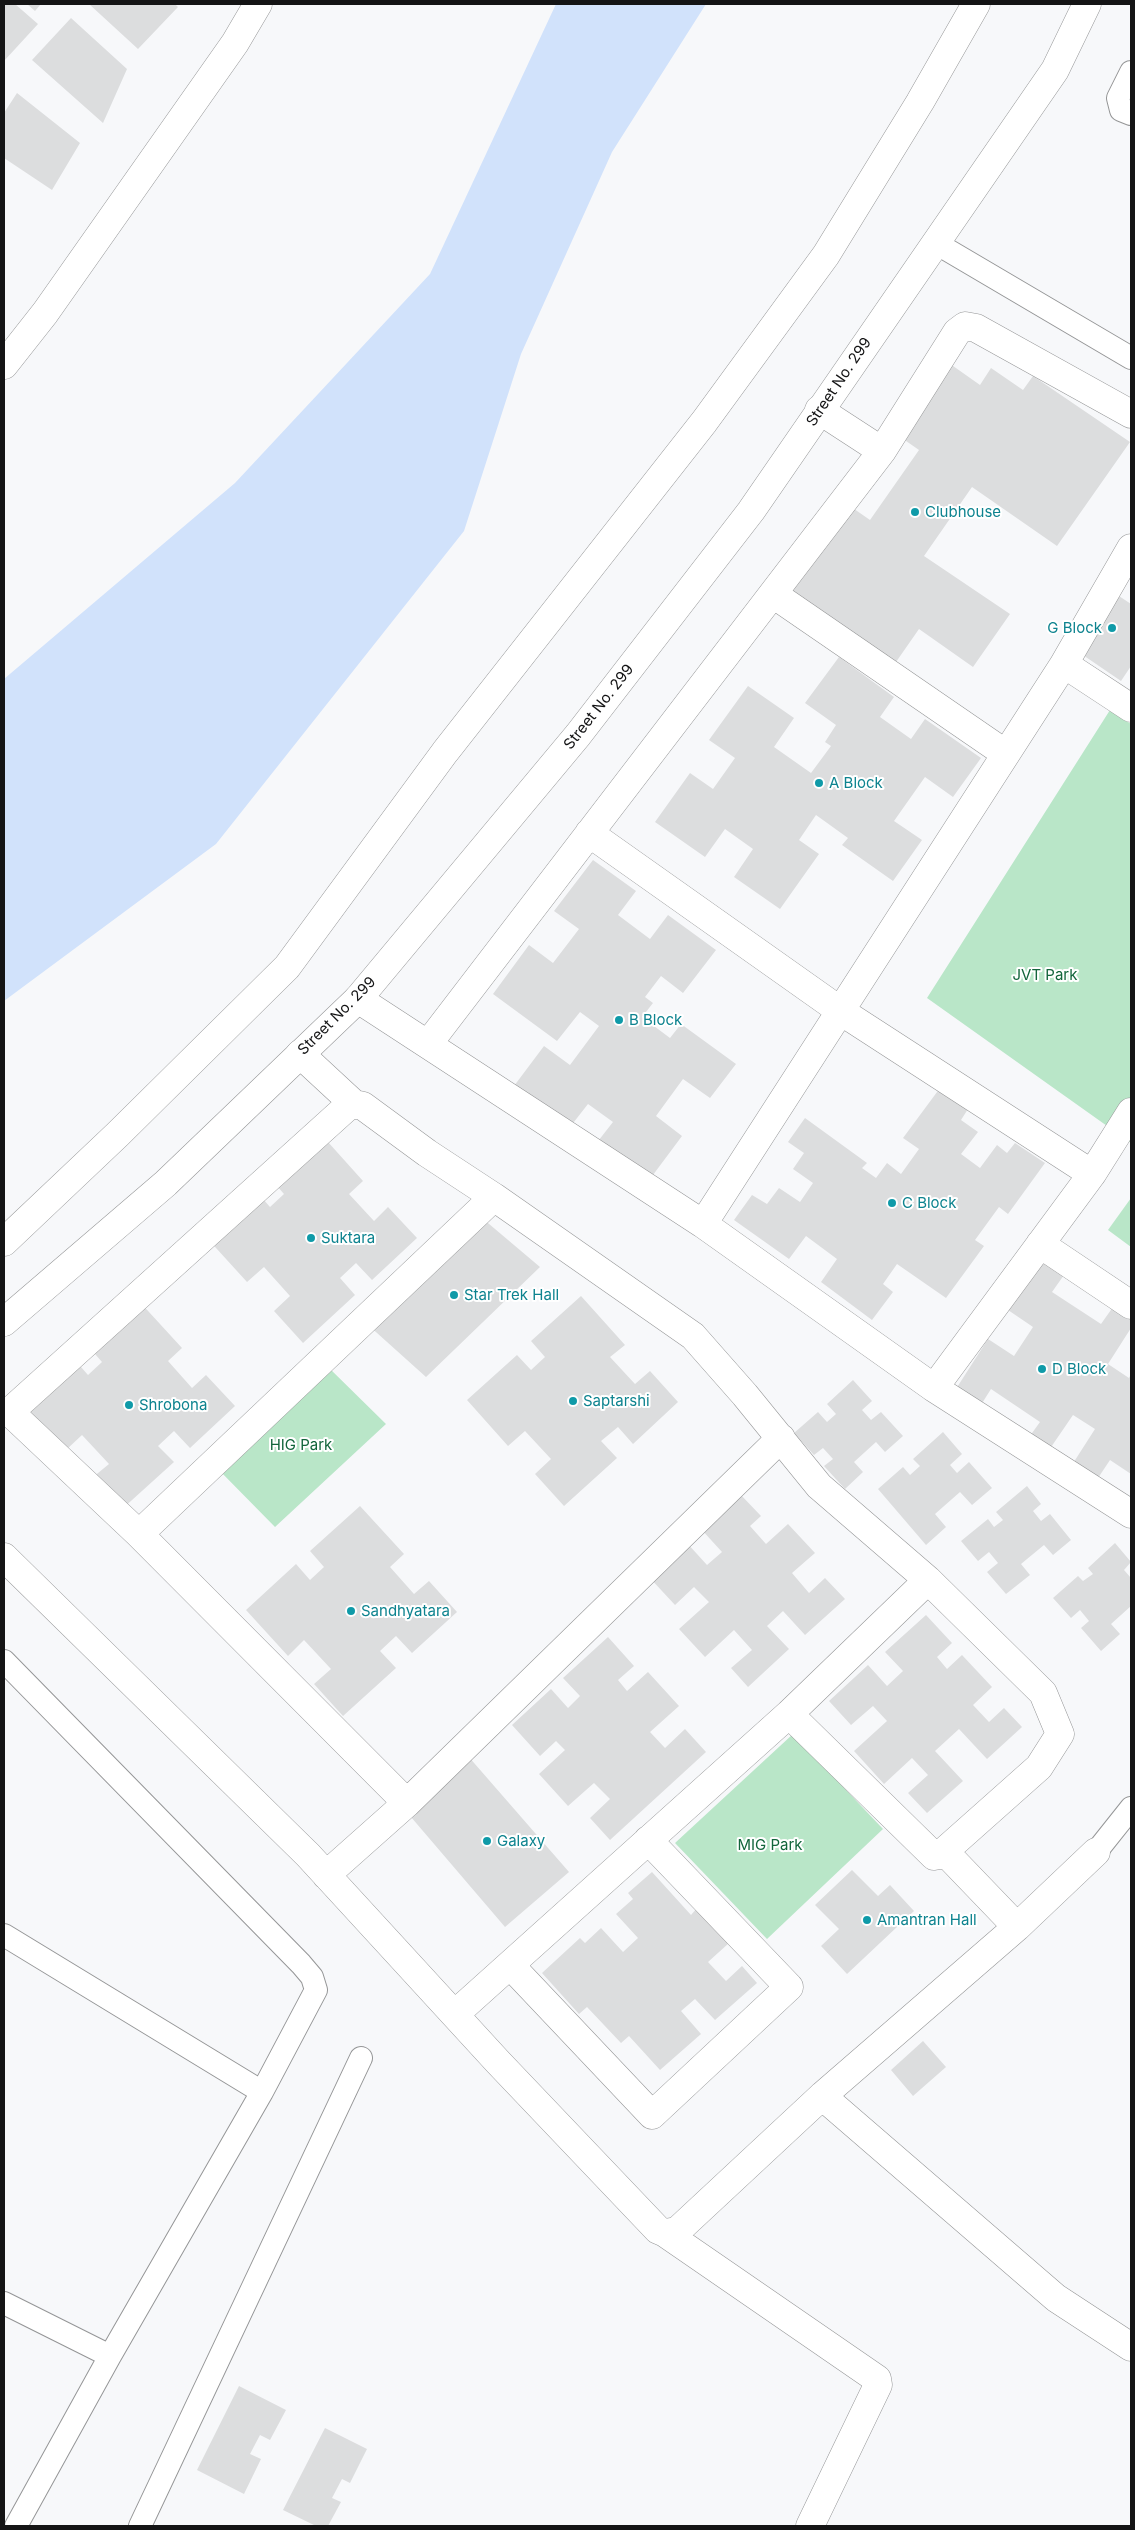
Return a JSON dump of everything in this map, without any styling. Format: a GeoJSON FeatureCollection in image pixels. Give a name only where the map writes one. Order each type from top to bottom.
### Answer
{"type":"FeatureCollection","features":[{"type":"Feature","properties":{"kind":"street"},"geometry":{"type":"LineString","coordinates":[[4,365],[44,314],[213,75],[258,4]]}},
{"type":"Feature","properties":{"kind":"street"},"geometry":{"type":"LineString","coordinates":[[4,1242],[118,1134],[287,967],[445,752],[704,422],[826,255],[920,102],[976,4]]}},
{"type":"Feature","properties":{"kind":"street","name":"Street No. 299"},"geometry":{"type":"LineString","coordinates":[[4,1322],[166,1183],[358,999],[578,735],[751,511],[934,242],[1055,70],[1087,4]]}},
{"type":"Feature","properties":{"kind":"street"},"geometry":{"type":"LineString","coordinates":[[428,1044],[882,451],[957,332],[965,326],[976,328],[1131,414]]}},
{"type":"Feature","properties":{"kind":"street"},"geometry":{"type":"LineString","coordinates":[[820,410],[882,451]]}},
{"type":"Feature","properties":{"kind":"street"},"geometry":{"type":"LineString","coordinates":[[703,1224],[842,1012],[1064,664],[1131,548]]}},
{"type":"Feature","properties":{"kind":"street"},"geometry":{"type":"LineString","coordinates":[[773,594],[1006,754]]}},
{"type":"Feature","properties":{"kind":"street"},"geometry":{"type":"LineString","coordinates":[[1064,664],[1131,708]]}},
{"type":"Feature","properties":{"kind":"street"},"geometry":{"type":"LineString","coordinates":[[589,833],[842,1012],[1092,1174]]}},
{"type":"Feature","properties":{"kind":"street"},"geometry":{"type":"LineString","coordinates":[[358,999],[703,1224],[934,1388],[1131,1514]]}},
{"type":"Feature","properties":{"kind":"street"},"geometry":{"type":"LineString","coordinates":[[300,1054],[354,1104],[363,1106],[427,1153],[494,1197],[692,1336],[781,1438],[818,1486],[928,1580],[1043,1694],[1060,1734],[1039,1767],[944,1851],[934,1856],[789,1714]]}},
{"type":"Feature","properties":{"kind":"street"},"geometry":{"type":"LineString","coordinates":[[354,1104],[346,1108],[15,1407],[12,1412],[14,1417],[139,1534],[407,1803]]}},
{"type":"Feature","properties":{"kind":"street"},"geometry":{"type":"LineString","coordinates":[[934,1388],[1092,1174],[1131,1112]]}},
{"type":"Feature","properties":{"kind":"street"},"geometry":{"type":"LineString","coordinates":[[139,1534],[494,1197]]}},
{"type":"Feature","properties":{"kind":"street"},"geometry":{"type":"LineString","coordinates":[[1040,1244],[1131,1305]]}},
{"type":"Feature","properties":{"kind":"street"},"geometry":{"type":"LineString","coordinates":[[326,1875],[407,1803],[781,1438]]}},
{"type":"Feature","properties":{"kind":"street"},"geometry":{"type":"LineString","coordinates":[[4,1557],[326,1875],[658,2230],[871,2372],[877,2379],[878,2385],[810,2526]]}},
{"type":"Feature","properties":{"kind":"street"},"geometry":{"type":"LineString","coordinates":[[455,2014],[789,1714],[928,1580]]}},
{"type":"Feature","properties":{"kind":"street"},"geometry":{"type":"LineString","coordinates":[[510,1965],[652,2115],[789,1987],[648,1840]]}},
{"type":"Feature","properties":{"kind":"street"},"geometry":{"type":"LineString","coordinates":[[944,1851],[1017,1927]]}},
{"type":"Feature","properties":{"kind":"street"},"geometry":{"type":"LineString","coordinates":[[665,2233],[677,2231],[822,2096],[1017,1927],[1096,1852]]}},
{"type":"Feature","properties":{"kind":"street"},"geometry":{"type":"LineString","coordinates":[[822,2096],[1056,2298],[1131,2347]]}},
{"type":"Feature","properties":{"kind":"lane"},"geometry":{"type":"LineString","coordinates":[[1131,72],[1118,98],[1121,110],[1131,114]]}},
{"type":"Feature","properties":{"kind":"lane"},"geometry":{"type":"LineString","coordinates":[[934,242],[1131,358]]}},
{"type":"Feature","properties":{"kind":"lane"},"geometry":{"type":"LineString","coordinates":[[4,1661],[312,1977],[316,1990],[262,2092],[110,2356],[16,2526]]}},
{"type":"Feature","properties":{"kind":"lane"},"geometry":{"type":"LineString","coordinates":[[1096,1852],[1131,1808]]}},
{"type":"Feature","properties":{"kind":"lane"},"geometry":{"type":"LineString","coordinates":[[4,1935],[262,2092]]}},
{"type":"Feature","properties":{"kind":"lane"},"geometry":{"type":"LineString","coordinates":[[140,2526],[361,2058]]}},
{"type":"Feature","properties":{"kind":"lane"},"geometry":{"type":"LineString","coordinates":[[4,2303],[110,2356]]}},
{"type":"Feature","properties":{"kind":"green space","name":"JVT Park"},"geometry":{"type":"Polygon","coordinates":[[[1110,710],[1131,724],[1131,1143],[927,998],[1110,710]]]}},
{"type":"Feature","properties":{"kind":"green space"},"geometry":{"type":"Polygon","coordinates":[[[1131,1198],[1131,1247],[1108,1230],[1131,1198]]]}},
{"type":"Feature","properties":{"kind":"green space","name":"HIG Park"},"geometry":{"type":"Polygon","coordinates":[[[326,1365],[386,1424],[275,1527],[215,1466],[326,1365]]]}},
{"type":"Feature","properties":{"kind":"green space","name":"MIG Park"},"geometry":{"type":"Polygon","coordinates":[[[793,1734],[883,1829],[767,1939],[675,1843],[793,1734]]]}},
{"type":"Feature","properties":{"kind":"water"},"geometry":{"type":"Polygon","coordinates":[[[556,4],[706,4],[612,152],[521,354],[464,531],[216,844],[4,1001],[4,679],[235,483],[430,274],[556,4]]]}},
{"type":"Feature","properties":{"kind":"building"},"geometry":{"type":"Polygon","coordinates":[[[4,4],[15,4],[38,24],[4,61],[4,4]]]}},
{"type":"Feature","properties":{"kind":"building"},"geometry":{"type":"Polygon","coordinates":[[[27,4],[41,4],[35,11],[27,4]]]}},
{"type":"Feature","properties":{"kind":"building"},"geometry":{"type":"Polygon","coordinates":[[[89,4],[175,4],[178,7],[138,49],[89,4]]]}},
{"type":"Feature","properties":{"kind":"building"},"geometry":{"type":"Polygon","coordinates":[[[71,18],[127,69],[103,123],[32,60],[71,18]]]}},
{"type":"Feature","properties":{"kind":"building"},"geometry":{"type":"Polygon","coordinates":[[[17,93],[80,143],[52,190],[4,158],[4,113],[17,93]]]}},
{"type":"Feature","properties":{"kind":"building","name":"Clubhouse"},"geometry":{"type":"Polygon","coordinates":[[[946,361],[980,385],[991,368],[1023,390],[1033,376],[1130,442],[1057,546],[972,487],[924,556],[1010,614],[973,667],[919,629],[896,662],[788,588],[847,504],[870,520],[919,450],[896,434],[946,361]]]}},
{"type":"Feature","properties":{"kind":"building","name":"G Block"},"geometry":{"type":"Polygon","coordinates":[[[1116,594],[1131,604],[1131,666],[1121,681],[1077,651],[1116,594]]]}},
{"type":"Feature","properties":{"kind":"building","name":"A Block"},"geometry":{"type":"Polygon","coordinates":[[[839,657],[894,697],[880,717],[911,739],[925,719],[981,758],[953,797],[925,777],[894,821],[922,840],[893,881],[842,845],[848,838],[816,815],[799,840],[819,854],[780,909],[734,877],[753,849],[725,829],[705,857],[655,822],[690,773],[713,789],[735,758],[709,740],[748,686],[794,718],[774,747],[811,773],[831,746],[825,742],[836,725],[805,703],[839,657]]]}},
{"type":"Feature","properties":{"kind":"building","name":"B Block"},"geometry":{"type":"Polygon","coordinates":[[[593,860],[636,891],[618,915],[650,939],[668,915],[716,950],[683,993],[661,976],[645,997],[653,1003],[642,1017],[670,1038],[681,1024],[736,1064],[710,1098],[683,1079],[656,1116],[682,1136],[647,1183],[595,1145],[613,1122],[588,1104],[570,1127],[514,1086],[544,1046],[570,1065],[599,1026],[580,1012],[557,1041],[493,994],[529,945],[553,963],[579,929],[554,911],[593,860]]]}},
{"type":"Feature","properties":{"kind":"building","name":"C Block"},"geometry":{"type":"Polygon","coordinates":[[[940,1088],[968,1109],[961,1120],[978,1132],[961,1154],[980,1168],[997,1145],[1007,1153],[1015,1143],[1045,1163],[1008,1214],[999,1207],[975,1240],[984,1246],[946,1298],[897,1264],[883,1284],[893,1292],[872,1320],[821,1282],[837,1259],[806,1236],[789,1259],[734,1220],[752,1195],[767,1204],[779,1188],[800,1202],[813,1183],[793,1169],[804,1153],[788,1142],[805,1118],[867,1163],[862,1168],[876,1178],[887,1163],[901,1174],[919,1149],[903,1138],[940,1088]]]}},
{"type":"Feature","properties":{"kind":"building","name":"Suktara"},"geometry":{"type":"Polygon","coordinates":[[[319,1132],[363,1181],[349,1194],[374,1221],[388,1207],[417,1238],[372,1280],[356,1263],[340,1278],[355,1295],[303,1343],[274,1311],[290,1296],[264,1267],[247,1282],[206,1237],[256,1191],[270,1207],[284,1194],[270,1178],[319,1132]]]}},
{"type":"Feature","properties":{"kind":"building","name":"Star Trek Hall"},"geometry":{"type":"Polygon","coordinates":[[[482,1218],[540,1267],[426,1377],[367,1324],[482,1218]]]}},
{"type":"Feature","properties":{"kind":"building","name":"D Block"},"geometry":{"type":"Polygon","coordinates":[[[1042,1260],[1064,1275],[1052,1292],[1101,1324],[1113,1307],[1131,1319],[1131,1328],[1108,1364],[1129,1378],[1131,1374],[1131,1474],[1110,1460],[1094,1484],[1070,1468],[1095,1429],[1073,1415],[1047,1453],[1027,1440],[1040,1422],[991,1389],[979,1408],[954,1392],[988,1339],[1014,1356],[1033,1327],[1008,1310],[1042,1260]]]}},
{"type":"Feature","properties":{"kind":"building","name":"Saptarshi"},"geometry":{"type":"Polygon","coordinates":[[[581,1296],[625,1345],[610,1357],[635,1384],[650,1371],[678,1402],[633,1444],[618,1427],[601,1441],[617,1458],[564,1506],[535,1474],[551,1459],[525,1431],[508,1446],[467,1400],[517,1355],[531,1370],[545,1357],[531,1341],[581,1296]]]}},
{"type":"Feature","properties":{"kind":"building","name":"Shrobona"},"geometry":{"type":"Polygon","coordinates":[[[138,1300],[182,1348],[168,1361],[192,1388],[206,1375],[235,1406],[190,1448],[174,1431],[158,1446],[174,1462],[121,1510],[92,1478],[109,1464],[82,1435],[66,1450],[24,1405],[74,1359],[88,1375],[102,1362],[88,1346],[138,1300]]]}},
{"type":"Feature","properties":{"kind":"building"},"geometry":{"type":"Polygon","coordinates":[[[853,1380],[872,1401],[862,1410],[871,1420],[881,1412],[903,1436],[885,1452],[876,1442],[854,1462],[863,1472],[845,1489],[824,1466],[833,1459],[823,1448],[814,1455],[794,1433],[818,1412],[827,1422],[836,1414],[827,1404],[853,1380]]]}},
{"type":"Feature","properties":{"kind":"building"},"geometry":{"type":"Polygon","coordinates":[[[943,1432],[962,1454],[950,1465],[957,1473],[969,1462],[992,1488],[972,1505],[960,1492],[935,1514],[946,1527],[926,1545],[878,1489],[903,1467],[910,1475],[920,1466],[913,1459],[943,1432]]]}},
{"type":"Feature","properties":{"kind":"building"},"geometry":{"type":"Polygon","coordinates":[[[1027,1486],[1041,1504],[1033,1511],[1041,1521],[1050,1514],[1071,1540],[1053,1555],[1044,1545],[1021,1564],[1030,1575],[1006,1594],[987,1572],[998,1563],[989,1552],[978,1561],[961,1541],[988,1519],[994,1527],[1003,1520],[996,1512],[1027,1486]]]}},
{"type":"Feature","properties":{"kind":"building"},"geometry":{"type":"Polygon","coordinates":[[[740,1494],[761,1516],[750,1526],[766,1544],[788,1524],[815,1553],[792,1573],[809,1593],[825,1578],[845,1599],[805,1635],[783,1611],[767,1626],[789,1649],[748,1687],[731,1668],[752,1650],[734,1630],[705,1657],[679,1629],[709,1602],[694,1587],[675,1605],[649,1577],[687,1543],[707,1565],[722,1552],[701,1529],[740,1494]]]}},
{"type":"Feature","properties":{"kind":"building","name":"Sandhyatara"},"geometry":{"type":"Polygon","coordinates":[[[360,1506],[404,1554],[390,1567],[414,1594],[429,1581],[457,1612],[412,1653],[396,1636],[380,1651],[396,1668],[343,1716],[314,1684],[331,1669],[304,1640],[288,1656],[246,1610],[296,1564],[310,1580],[324,1567],[310,1551],[360,1506]]]}},
{"type":"Feature","properties":{"kind":"building"},"geometry":{"type":"Polygon","coordinates":[[[1115,1543],[1131,1562],[1124,1570],[1131,1578],[1131,1606],[1111,1624],[1120,1634],[1101,1651],[1081,1628],[1089,1621],[1080,1610],[1071,1618],[1053,1598],[1078,1576],[1083,1581],[1093,1574],[1088,1568],[1115,1543]]]}},
{"type":"Feature","properties":{"kind":"building"},"geometry":{"type":"Polygon","coordinates":[[[926,1615],[952,1643],[937,1657],[947,1669],[962,1655],[992,1687],[973,1705],[989,1722],[1004,1708],[1022,1727],[987,1759],[959,1729],[935,1751],[963,1781],[927,1813],[908,1793],[928,1775],[912,1758],[884,1784],[854,1751],[887,1721],[873,1706],[851,1725],[829,1701],[868,1665],[887,1686],[903,1671],[885,1652],[926,1615]]]}},
{"type":"Feature","properties":{"kind":"building"},"geometry":{"type":"Polygon","coordinates":[[[608,1637],[634,1666],[618,1680],[627,1691],[648,1672],[679,1706],[650,1732],[665,1748],[685,1729],[706,1752],[610,1840],[590,1818],[610,1799],[594,1783],[568,1806],[539,1774],[565,1750],[556,1741],[540,1756],[512,1725],[551,1689],[568,1708],[580,1696],[563,1678],[608,1637]]]}},
{"type":"Feature","properties":{"kind":"building","name":"Galaxy"},"geometry":{"type":"Polygon","coordinates":[[[468,1756],[569,1872],[505,1927],[405,1810],[468,1756]]]}},
{"type":"Feature","properties":{"kind":"building","name":"Amantran Hall"},"geometry":{"type":"Polygon","coordinates":[[[852,1870],[878,1896],[890,1885],[914,1911],[847,1974],[821,1946],[839,1929],[815,1905],[852,1870]]]}},
{"type":"Feature","properties":{"kind":"building"},"geometry":{"type":"Polygon","coordinates":[[[652,1872],[691,1915],[697,1908],[729,1943],[708,1962],[726,1981],[742,1966],[757,1983],[715,2020],[695,1999],[681,2011],[701,2034],[660,2070],[629,2036],[621,2043],[587,2007],[579,2014],[542,1973],[580,1938],[585,1943],[601,1928],[623,1952],[638,1938],[616,1914],[633,1899],[628,1893],[652,1872]]]}},
{"type":"Feature","properties":{"kind":"building"},"geometry":{"type":"Polygon","coordinates":[[[923,2041],[946,2067],[913,2096],[891,2070],[923,2041]]]}},
{"type":"Feature","properties":{"kind":"building"},"geometry":{"type":"Polygon","coordinates":[[[239,2386],[286,2410],[270,2440],[260,2435],[250,2454],[261,2459],[244,2494],[197,2470],[239,2386]]]}},
{"type":"Feature","properties":{"kind":"building"},"geometry":{"type":"Polygon","coordinates":[[[325,2428],[367,2449],[350,2483],[342,2479],[332,2498],[341,2502],[328,2526],[316,2526],[283,2510],[325,2428]]]}},
{"type":"Feature","properties":{"kind":"place","name":"Clubhouse"},"geometry":{"type":"Point","coordinates":[915,512]}},
{"type":"Feature","properties":{"kind":"place","name":"G Block"},"geometry":{"type":"Point","coordinates":[1112,628]}},
{"type":"Feature","properties":{"kind":"place","name":"A Block"},"geometry":{"type":"Point","coordinates":[819,783]}},
{"type":"Feature","properties":{"kind":"place","name":"B Block"},"geometry":{"type":"Point","coordinates":[619,1020]}},
{"type":"Feature","properties":{"kind":"place","name":"C Block"},"geometry":{"type":"Point","coordinates":[892,1203]}},
{"type":"Feature","properties":{"kind":"place","name":"Suktara"},"geometry":{"type":"Point","coordinates":[311,1238]}},
{"type":"Feature","properties":{"kind":"place","name":"Star Trek Hall"},"geometry":{"type":"Point","coordinates":[454,1295]}},
{"type":"Feature","properties":{"kind":"place","name":"D Block"},"geometry":{"type":"Point","coordinates":[1042,1369]}},
{"type":"Feature","properties":{"kind":"place","name":"Saptarshi"},"geometry":{"type":"Point","coordinates":[573,1401]}},
{"type":"Feature","properties":{"kind":"place","name":"Shrobona"},"geometry":{"type":"Point","coordinates":[129,1405]}},
{"type":"Feature","properties":{"kind":"place","name":"Sandhyatara"},"geometry":{"type":"Point","coordinates":[351,1611]}},
{"type":"Feature","properties":{"kind":"place","name":"Galaxy"},"geometry":{"type":"Point","coordinates":[487,1841]}},
{"type":"Feature","properties":{"kind":"place","name":"Amantran Hall"},"geometry":{"type":"Point","coordinates":[867,1920]}}]}
